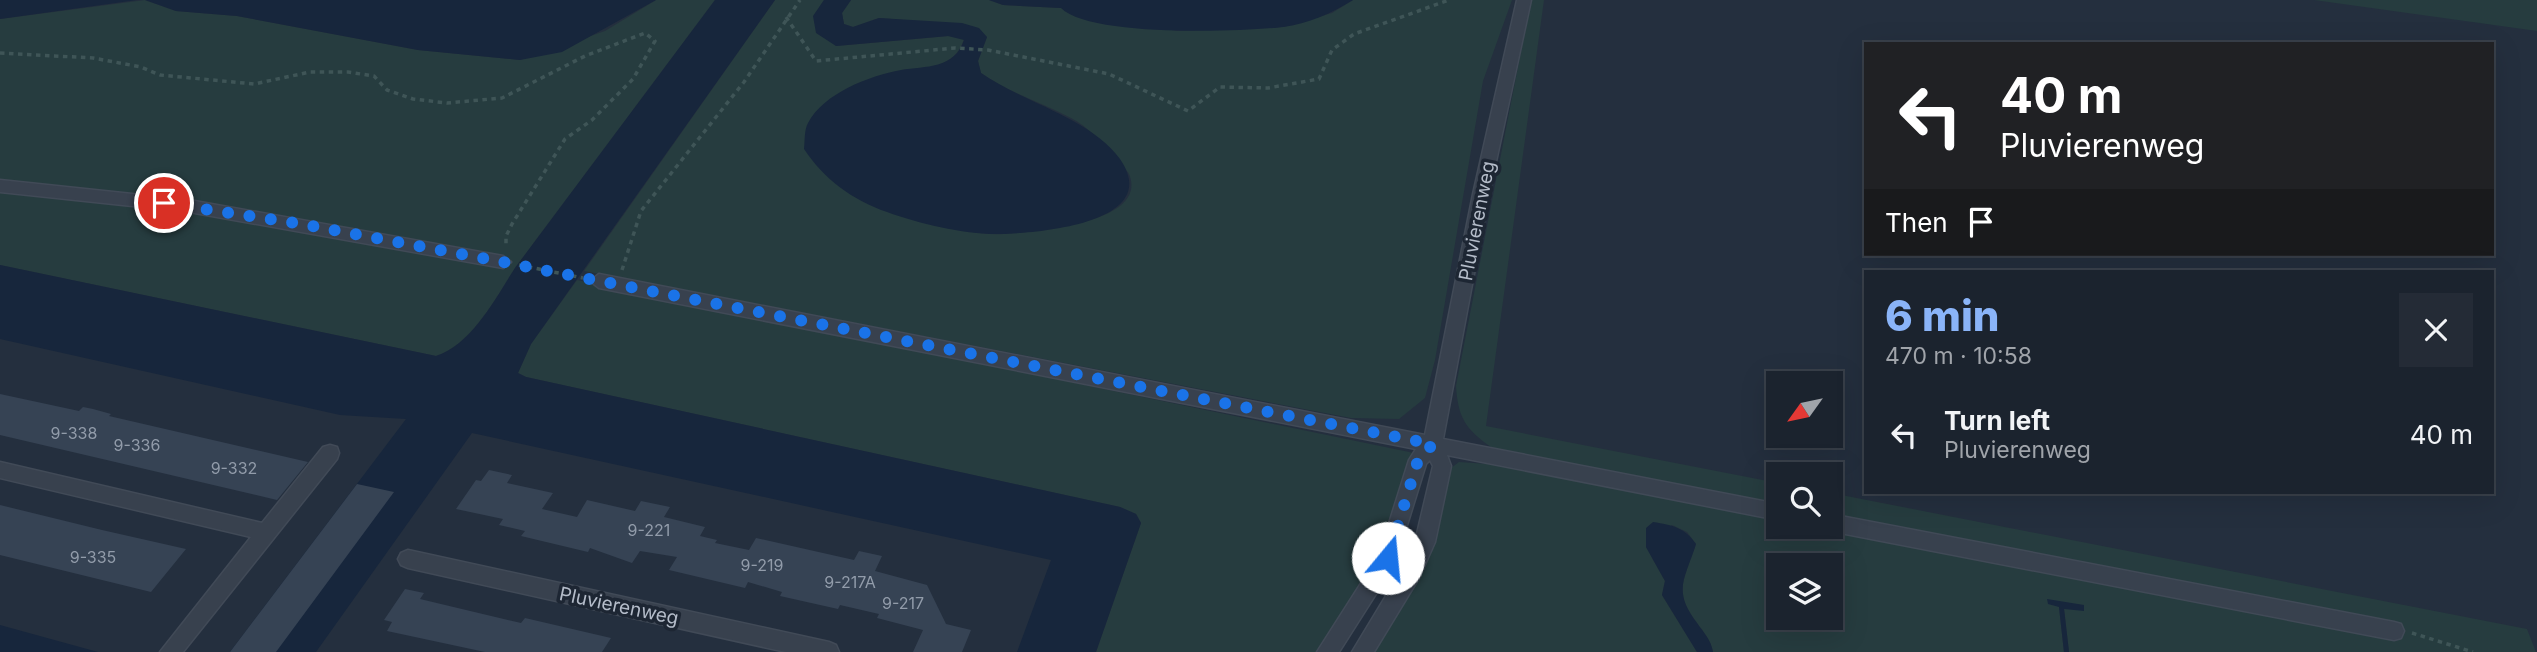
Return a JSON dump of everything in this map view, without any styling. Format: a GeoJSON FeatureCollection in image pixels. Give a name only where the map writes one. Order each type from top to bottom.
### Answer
{"type":"FeatureCollection","features":[{"type":"Feature","properties":{"kind":"street","name":"Pluvierenweg"},"geometry":{"type":"LineString","coordinates":[[1362,652],[1412,572],[1425,542],[1441,466],[1433,444],[1481,194],[1524,0]]}},
{"type":"Feature","properties":{"kind":"street"},"geometry":{"type":"LineString","coordinates":[[0,186],[189,206],[503,261]]}},
{"type":"Feature","properties":{"kind":"street"},"geometry":{"type":"LineString","coordinates":[[608,284],[1766,510]]}},
{"type":"Feature","properties":{"kind":"street","name":"Pluvierenweg"},"geometry":{"type":"LineString","coordinates":[[1328,652],[1388,558],[1418,460],[1433,444]]}},
{"type":"Feature","properties":{"kind":"street"},"geometry":{"type":"LineString","coordinates":[[170,652],[330,453]]}},
{"type":"Feature","properties":{"kind":"street"},"geometry":{"type":"LineString","coordinates":[[0,470],[266,532]]}},
{"type":"Feature","properties":{"kind":"street"},"geometry":{"type":"LineString","coordinates":[[1843,525],[2311,618],[2394,631]]}},
{"type":"Feature","properties":{"kind":"street","name":"Pluvierenweg"},"geometry":{"type":"LineString","coordinates":[[408,559],[829,652]]}},
{"type":"Feature","properties":{"kind":"path"},"geometry":{"type":"LineString","coordinates":[[503,261],[608,284],[641,211],[744,82],[800,0]]}},
{"type":"Feature","properties":{"kind":"path"},"geometry":{"type":"LineString","coordinates":[[786,17],[816,61],[955,48],[988,50],[1109,74],[1188,111],[1220,87],[1268,88],[1319,79],[1332,50],[1354,34],[1450,0]]}},
{"type":"Feature","properties":{"kind":"path"},"geometry":{"type":"LineString","coordinates":[[0,54],[93,58],[141,66],[160,75],[254,84],[310,72],[348,72],[374,76],[387,90],[413,99],[447,103],[502,98],[585,56],[645,33],[655,41],[634,79],[592,120],[565,139],[506,236],[509,255],[503,261]]}},
{"type":"Feature","properties":{"kind":"path"},"geometry":{"type":"LineString","coordinates":[[2394,631],[2427,635],[2473,652]]}},
{"type":"Feature","properties":{"kind":"green space"},"geometry":{"type":"Polygon","coordinates":[[[145,0],[176,11],[237,16],[418,50],[520,60],[605,31],[656,0],[715,0],[515,268],[472,331],[461,342],[436,356],[0,265],[0,19],[145,0]]]}},
{"type":"Feature","properties":{"kind":"green space"},"geometry":{"type":"Polygon","coordinates":[[[775,0],[824,0],[814,16],[836,46],[949,36],[964,39],[954,56],[939,65],[901,70],[935,225],[996,234],[1060,227],[1105,215],[1122,204],[1131,191],[1129,174],[1084,126],[981,73],[978,61],[987,37],[927,22],[879,18],[853,27],[844,24],[842,13],[851,0],[989,0],[1003,5],[1061,8],[1177,31],[1284,27],[1332,13],[1353,0],[1512,0],[1483,81],[1435,360],[1425,398],[1399,419],[1351,418],[584,271],[775,0]]]}},
{"type":"Feature","properties":{"kind":"green space"},"geometry":{"type":"Polygon","coordinates":[[[1531,0],[1544,0],[1486,426],[1766,481],[1766,539],[1843,539],[1843,495],[2527,629],[2536,652],[2069,652],[2064,608],[2059,607],[2064,652],[1713,652],[1709,640],[1689,612],[1683,593],[1685,576],[1696,544],[1687,532],[1672,525],[1646,547],[1665,581],[1662,595],[1697,652],[1371,652],[1447,471],[1459,462],[1488,464],[1491,447],[1469,428],[1459,406],[1456,386],[1531,0]]]}},
{"type":"Feature","properties":{"kind":"green space"},"geometry":{"type":"Polygon","coordinates":[[[2314,0],[2537,0],[2537,31],[2314,0]]]}},
{"type":"Feature","properties":{"kind":"green space"},"geometry":{"type":"Polygon","coordinates":[[[577,280],[1414,453],[1381,557],[1319,652],[1096,652],[1141,523],[1136,514],[1120,507],[526,377],[518,373],[531,344],[577,280]]]}},
{"type":"Feature","properties":{"kind":"water"},"geometry":{"type":"Polygon","coordinates":[[[0,0],[137,0],[0,19],[0,0]]]}},
{"type":"Feature","properties":{"kind":"water"},"geometry":{"type":"Polygon","coordinates":[[[145,0],[656,0],[562,52],[520,60],[418,50],[237,16],[176,11],[145,0]]]}},
{"type":"Feature","properties":{"kind":"water"},"geometry":{"type":"Polygon","coordinates":[[[715,0],[775,0],[531,344],[518,373],[526,377],[1120,507],[1136,514],[1141,523],[1096,652],[1017,652],[1051,560],[472,433],[316,652],[230,652],[406,419],[340,415],[0,339],[0,265],[436,356],[461,342],[472,331],[515,268],[715,0]]]}},
{"type":"Feature","properties":{"kind":"water"},"geometry":{"type":"Polygon","coordinates":[[[824,0],[851,0],[842,13],[844,24],[853,27],[879,18],[962,23],[979,28],[987,37],[978,61],[981,73],[1074,121],[1107,145],[1120,159],[1129,181],[1125,198],[1112,211],[1067,227],[1001,234],[958,231],[928,224],[887,212],[851,195],[820,170],[804,149],[805,132],[815,112],[836,95],[862,81],[946,61],[960,49],[964,40],[948,36],[836,46],[816,33],[813,16],[824,0]]]}},
{"type":"Feature","properties":{"kind":"water"},"geometry":{"type":"Polygon","coordinates":[[[989,0],[1353,0],[1320,17],[1292,26],[1201,31],[1101,24],[1077,17],[1061,8],[1003,5],[989,0]]]}},
{"type":"Feature","properties":{"kind":"water"},"geometry":{"type":"Polygon","coordinates":[[[1653,522],[1678,528],[1696,544],[1685,576],[1683,593],[1689,612],[1709,640],[1713,652],[1697,652],[1662,595],[1665,581],[1646,547],[1646,528],[1653,522]]]}},
{"type":"Feature","properties":{"kind":"water"},"geometry":{"type":"Polygon","coordinates":[[[2047,599],[2084,605],[2084,611],[2064,609],[2069,652],[2064,652],[2059,607],[2048,604],[2047,599]]]}},
{"type":"Feature","properties":{"kind":"water"},"geometry":{"type":"Polygon","coordinates":[[[0,625],[98,652],[0,652],[0,625]]]}},
{"type":"Feature","properties":{"kind":"building"},"geometry":{"type":"Polygon","coordinates":[[[0,394],[79,411],[83,407],[93,409],[111,414],[109,416],[308,462],[277,500],[0,435],[0,394]]]}},
{"type":"Feature","properties":{"kind":"building"},"geometry":{"type":"Polygon","coordinates":[[[489,470],[512,475],[507,483],[553,493],[542,509],[577,517],[587,500],[635,511],[641,501],[670,507],[664,517],[705,527],[700,536],[717,540],[715,543],[749,550],[756,538],[854,560],[859,551],[882,556],[875,571],[927,585],[946,624],[971,630],[962,652],[913,652],[923,630],[877,618],[879,614],[840,605],[838,609],[780,596],[782,592],[748,582],[745,588],[669,570],[677,557],[640,551],[632,563],[590,548],[588,552],[521,536],[525,531],[499,525],[503,519],[456,509],[476,480],[481,481],[489,470]]]}},
{"type":"Feature","properties":{"kind":"building"},"geometry":{"type":"Polygon","coordinates":[[[357,484],[394,492],[276,652],[230,652],[357,484]]]}},
{"type":"Feature","properties":{"kind":"building"},"geometry":{"type":"Polygon","coordinates":[[[0,505],[186,549],[151,592],[0,555],[0,505]]]}},
{"type":"Feature","properties":{"kind":"building"},"geometry":{"type":"Polygon","coordinates":[[[405,589],[424,593],[420,599],[521,623],[525,618],[611,638],[602,652],[485,652],[387,631],[392,622],[384,620],[405,589]]]}},
{"type":"Feature","properties":{"kind":"route"},"geometry":{"type":"LineString","coordinates":[[164,203],[296,223],[477,257],[1433,444],[1418,460],[1388,558]]}}]}
